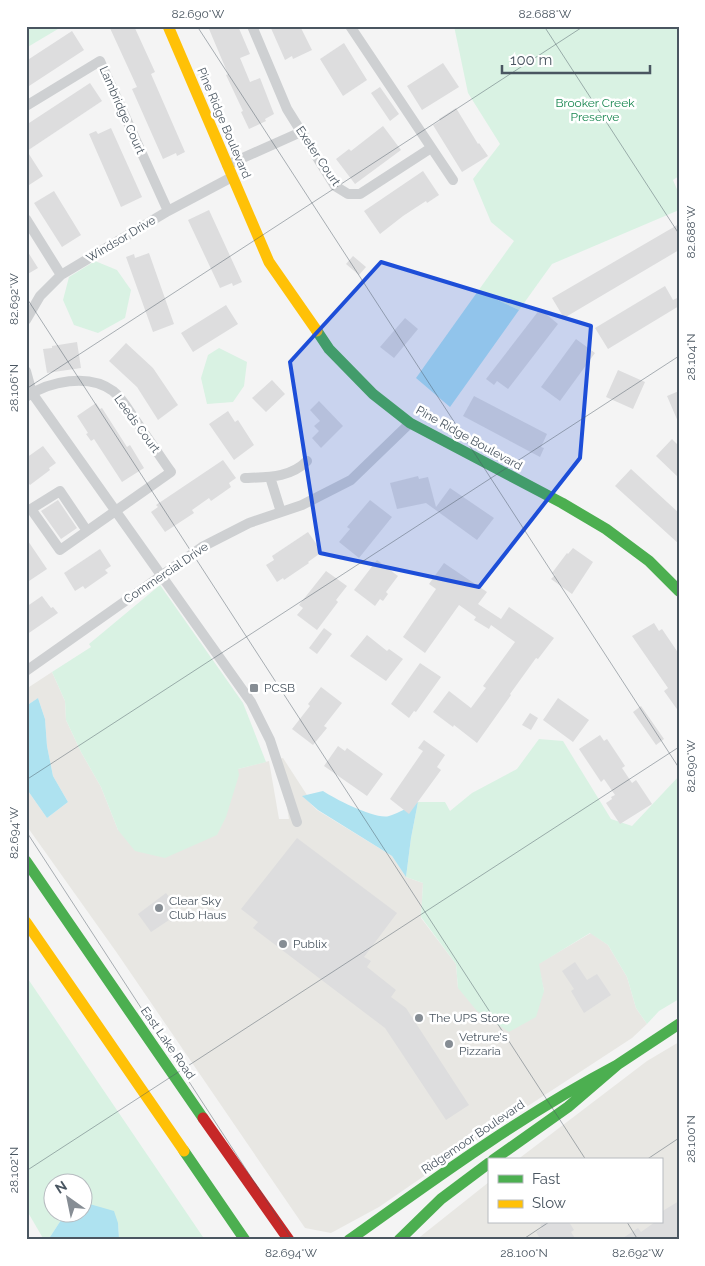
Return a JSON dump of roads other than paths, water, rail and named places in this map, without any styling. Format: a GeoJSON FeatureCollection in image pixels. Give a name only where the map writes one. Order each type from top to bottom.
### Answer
{"type":"FeatureCollection","features":[{"type":"Feature","properties":{"kind":"street","name":"Pine Ridge Boulevard"},"geometry":{"type":"LineString","coordinates":[[168,26],[270,262],[329,349],[374,394],[410,423],[562,503],[606,529],[649,561],[679,591]]}},
{"type":"Feature","properties":{"kind":"street","name":"Exeter Court"},"geometry":{"type":"LineString","coordinates":[[252,26],[287,109],[335,186],[348,194],[360,194],[431,148]]}},
{"type":"Feature","properties":{"kind":"street"},"geometry":{"type":"LineString","coordinates":[[350,26],[453,180]]}},
{"type":"Feature","properties":{"kind":"street","name":"Lambridge Court"},"geometry":{"type":"LineString","coordinates":[[26,106],[100,61],[168,210]]}},
{"type":"Feature","properties":{"kind":"street"},"geometry":{"type":"LineString","coordinates":[[227,165],[302,132]]}},
{"type":"Feature","properties":{"kind":"street","name":"Windsor Drive"},"geometry":{"type":"LineString","coordinates":[[26,320],[40,296],[61,275],[168,210],[232,177]]}},
{"type":"Feature","properties":{"kind":"street"},"geometry":{"type":"LineString","coordinates":[[26,219],[61,275]]}},
{"type":"Feature","properties":{"kind":"street"},"geometry":{"type":"LineString","coordinates":[[26,371],[29,395],[117,510],[254,708],[270,740],[297,822]]}},
{"type":"Feature","properties":{"kind":"street","name":"Leeds Court"},"geometry":{"type":"LineString","coordinates":[[29,395],[48,385],[66,382],[93,382],[112,391],[124,403],[171,472],[117,510]]}},
{"type":"Feature","properties":{"kind":"street","name":"Commercial Drive"},"geometry":{"type":"LineString","coordinates":[[26,671],[161,574],[202,547],[249,523],[302,505],[351,480],[410,423]]}},
{"type":"Feature","properties":{"kind":"street"},"geometry":{"type":"LineString","coordinates":[[245,478],[285,475],[295,471],[307,461]]}},
{"type":"Feature","properties":{"kind":"street"},"geometry":{"type":"LineString","coordinates":[[270,477],[281,512]]}},
{"type":"Feature","properties":{"kind":"street"},"geometry":{"type":"LineString","coordinates":[[87,532],[60,491],[31,509],[60,550],[87,532],[117,510]]}},
{"type":"Feature","properties":{"kind":"street","name":"East Lake Road"},"geometry":{"type":"LineString","coordinates":[[26,861],[289,1240]]}},
{"type":"Feature","properties":{"kind":"street"},"geometry":{"type":"LineString","coordinates":[[26,922],[245,1240]]}},
{"type":"Feature","properties":{"kind":"street","name":"Ridgemoor Boulevard"},"geometry":{"type":"LineString","coordinates":[[349,1240],[466,1157],[549,1102],[617,1065],[679,1024]]}},
{"type":"Feature","properties":{"kind":"street","name":"Ridgemoor Boulevard"},"geometry":{"type":"LineString","coordinates":[[496,1158],[568,1107],[617,1065]]}},
{"type":"Feature","properties":{"kind":"street"},"geometry":{"type":"LineString","coordinates":[[398,1240],[420,1217],[457,1184],[488,1164]]}},
{"type":"Feature","properties":{"kind":"water"},"geometry":{"type":"Polygon","coordinates":[[[478,291],[519,310],[450,407],[416,378],[478,291]]]}},
{"type":"Feature","properties":{"kind":"water"},"geometry":{"type":"Polygon","coordinates":[[[38,698],[45,719],[47,746],[53,776],[68,802],[47,818],[26,788],[26,706],[38,698]]]}},
{"type":"Feature","properties":{"kind":"water"},"geometry":{"type":"Polygon","coordinates":[[[323,791],[356,808],[383,816],[389,816],[418,802],[406,877],[392,856],[318,810],[302,796],[323,791]]]}},
{"type":"Feature","properties":{"kind":"water"},"geometry":{"type":"Polygon","coordinates":[[[92,1205],[114,1211],[121,1240],[48,1240],[58,1224],[92,1224],[92,1205]]]}},
{"type":"Feature","properties":{"kind":"place","name":"PCSB"},"geometry":{"type":"Point","coordinates":[254,688]}},
{"type":"Feature","properties":{"kind":"place","name":"Clear Sky Club Haus"},"geometry":{"type":"Point","coordinates":[159,908]}},
{"type":"Feature","properties":{"kind":"place","name":"Publix"},"geometry":{"type":"Point","coordinates":[283,944]}},
{"type":"Feature","properties":{"kind":"place","name":"The UPS Store"},"geometry":{"type":"Point","coordinates":[419,1018]}},
{"type":"Feature","properties":{"kind":"place","name":"Vetrure's Pizzaria"},"geometry":{"type":"Point","coordinates":[449,1044]}},
{"type":"Feature","properties":{"kind":"park label","name":"Brooker Creek Preserve"},"geometry":{"type":"Point","coordinates":[595,110]}}]}
